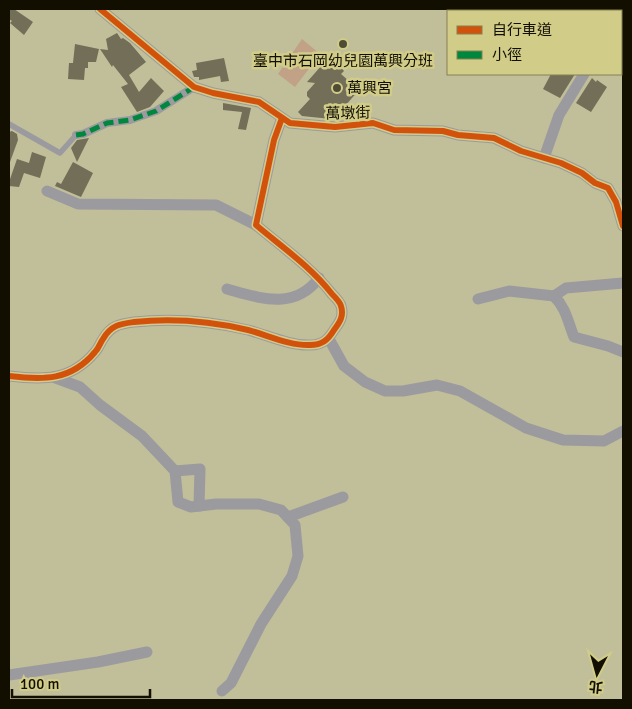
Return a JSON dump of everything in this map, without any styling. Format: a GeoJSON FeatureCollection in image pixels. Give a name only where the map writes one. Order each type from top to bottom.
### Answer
{"type":"FeatureCollection","features":[{"type":"Feature","properties":{"kind":"street","name":"萬墩街"},"geometry":{"type":"LineString","coordinates":[[100,9],[194,87],[213,94],[260,102],[290,123],[336,127],[373,124],[394,130],[443,131],[458,135],[494,138],[521,151],[582,173],[595,183],[608,188],[616,202],[623,226]]}},
{"type":"Feature","properties":{"kind":"street"},"geometry":{"type":"LineString","coordinates":[[544,158],[559,114],[583,75]]}},
{"type":"Feature","properties":{"kind":"street"},"geometry":{"type":"LineString","coordinates":[[76,135],[83,134],[107,123],[130,120],[156,110],[194,87]]}},
{"type":"Feature","properties":{"kind":"street"},"geometry":{"type":"LineString","coordinates":[[256,225],[274,140],[282,118]]}},
{"type":"Feature","properties":{"kind":"street"},"geometry":{"type":"LineString","coordinates":[[9,376],[53,378],[78,368],[97,350],[103,338],[115,325],[189,320],[225,325],[309,346],[321,344],[329,339],[342,318],[341,304],[319,278],[256,225],[216,205],[78,204],[47,191]]}},
{"type":"Feature","properties":{"kind":"street"},"geometry":{"type":"LineString","coordinates":[[228,289],[272,301],[299,295],[313,286],[319,278]]}},
{"type":"Feature","properties":{"kind":"street"},"geometry":{"type":"LineString","coordinates":[[554,296],[566,288],[623,283]]}},
{"type":"Feature","properties":{"kind":"street"},"geometry":{"type":"LineString","coordinates":[[478,299],[509,291],[554,296],[561,303],[574,337],[623,352]]}},
{"type":"Feature","properties":{"kind":"street"},"geometry":{"type":"LineString","coordinates":[[329,339],[344,366],[365,382],[385,391],[403,391],[437,385],[460,391],[526,428],[563,440],[604,441],[623,432]]}},
{"type":"Feature","properties":{"kind":"street"},"geometry":{"type":"LineString","coordinates":[[53,378],[80,386],[100,405],[142,436],[175,471],[178,502],[191,507],[216,504],[260,504],[281,510],[295,525],[298,556],[292,576],[261,624],[231,683],[222,691]]}},
{"type":"Feature","properties":{"kind":"street"},"geometry":{"type":"LineString","coordinates":[[175,471],[200,469],[199,506]]}},
{"type":"Feature","properties":{"kind":"street"},"geometry":{"type":"LineString","coordinates":[[288,518],[344,497]]}},
{"type":"Feature","properties":{"kind":"street"},"geometry":{"type":"LineString","coordinates":[[9,675],[98,662],[148,652]]}},
{"type":"Feature","properties":{"kind":"lane"},"geometry":{"type":"LineString","coordinates":[[9,124],[60,153],[76,135]]}},
{"type":"Feature","properties":{"kind":"shaded area"},"geometry":{"type":"Polygon","coordinates":[[[302,39],[320,54],[295,87],[278,74],[302,39]]]}},
{"type":"Feature","properties":{"kind":"building"},"geometry":{"type":"Polygon","coordinates":[[[9,9],[14,9],[33,22],[24,35],[10,23],[12,21],[9,19],[9,9]]]}},
{"type":"Feature","properties":{"kind":"building"},"geometry":{"type":"Polygon","coordinates":[[[117,33],[121,39],[123,38],[130,43],[146,62],[129,75],[139,92],[151,78],[164,91],[150,107],[137,112],[121,87],[128,84],[113,65],[112,67],[100,49],[108,50],[106,39],[117,33]]]}},
{"type":"Feature","properties":{"kind":"building"},"geometry":{"type":"Polygon","coordinates":[[[75,44],[99,49],[96,62],[88,62],[88,68],[85,68],[84,80],[68,79],[69,63],[73,63],[75,44]]]}},
{"type":"Feature","properties":{"kind":"building"},"geometry":{"type":"Polygon","coordinates":[[[224,58],[229,81],[221,82],[220,76],[199,80],[199,77],[194,77],[192,71],[197,70],[196,63],[224,58]]]}},
{"type":"Feature","properties":{"kind":"building","name":"萬興宮"},"geometry":{"type":"Polygon","coordinates":[[[333,61],[336,61],[344,71],[341,74],[359,90],[338,114],[336,112],[331,119],[302,116],[298,112],[310,99],[307,96],[307,92],[315,83],[307,82],[322,65],[324,69],[333,61]]]}},
{"type":"Feature","properties":{"kind":"building"},"geometry":{"type":"Polygon","coordinates":[[[550,75],[574,75],[560,98],[543,89],[550,75]]]}},
{"type":"Feature","properties":{"kind":"building"},"geometry":{"type":"Polygon","coordinates":[[[592,78],[607,87],[591,112],[576,103],[592,78]]]}},
{"type":"Feature","properties":{"kind":"building"},"geometry":{"type":"Polygon","coordinates":[[[223,103],[251,108],[246,130],[238,129],[242,112],[223,110],[223,103]]]}},
{"type":"Feature","properties":{"kind":"building"},"geometry":{"type":"Polygon","coordinates":[[[12,131],[17,134],[18,140],[10,162],[9,132],[12,131]]]}},
{"type":"Feature","properties":{"kind":"building"},"geometry":{"type":"Polygon","coordinates":[[[89,138],[77,162],[71,148],[77,140],[89,138]]]}},
{"type":"Feature","properties":{"kind":"building"},"geometry":{"type":"Polygon","coordinates":[[[32,152],[46,157],[40,178],[24,173],[19,187],[9,186],[17,159],[29,163],[32,152]]]}},
{"type":"Feature","properties":{"kind":"building"},"geometry":{"type":"Polygon","coordinates":[[[73,162],[93,173],[81,197],[55,186],[57,182],[61,184],[73,162]]]}},
{"type":"Feature","properties":{"kind":"marked path"},"geometry":{"type":"LineString","coordinates":[[76,135],[83,134],[107,123],[130,120],[156,111],[194,87]]}},
{"type":"Feature","properties":{"kind":"cycle path"},"geometry":{"type":"LineString","coordinates":[[100,9],[194,87],[213,93],[259,102],[290,123],[335,127],[373,123],[394,130],[443,131],[458,135],[494,138],[521,151],[561,163],[582,173],[595,183],[608,188],[616,202],[623,226]]}},
{"type":"Feature","properties":{"kind":"cycle path"},"geometry":{"type":"LineString","coordinates":[[9,376],[45,378],[76,369],[86,362],[109,331],[120,325],[134,322],[163,320],[206,322],[248,330],[302,345],[318,344],[327,339],[341,319],[342,310],[340,303],[306,266],[256,225],[274,140],[282,118]]}},
{"type":"Feature","properties":{"kind":"place","name":"臺中市石岡幼兒園萬興分班"},"geometry":{"type":"Point","coordinates":[343,44]}},
{"type":"Feature","properties":{"kind":"place","name":"萬興宮"},"geometry":{"type":"Point","coordinates":[337,88]}}]}
